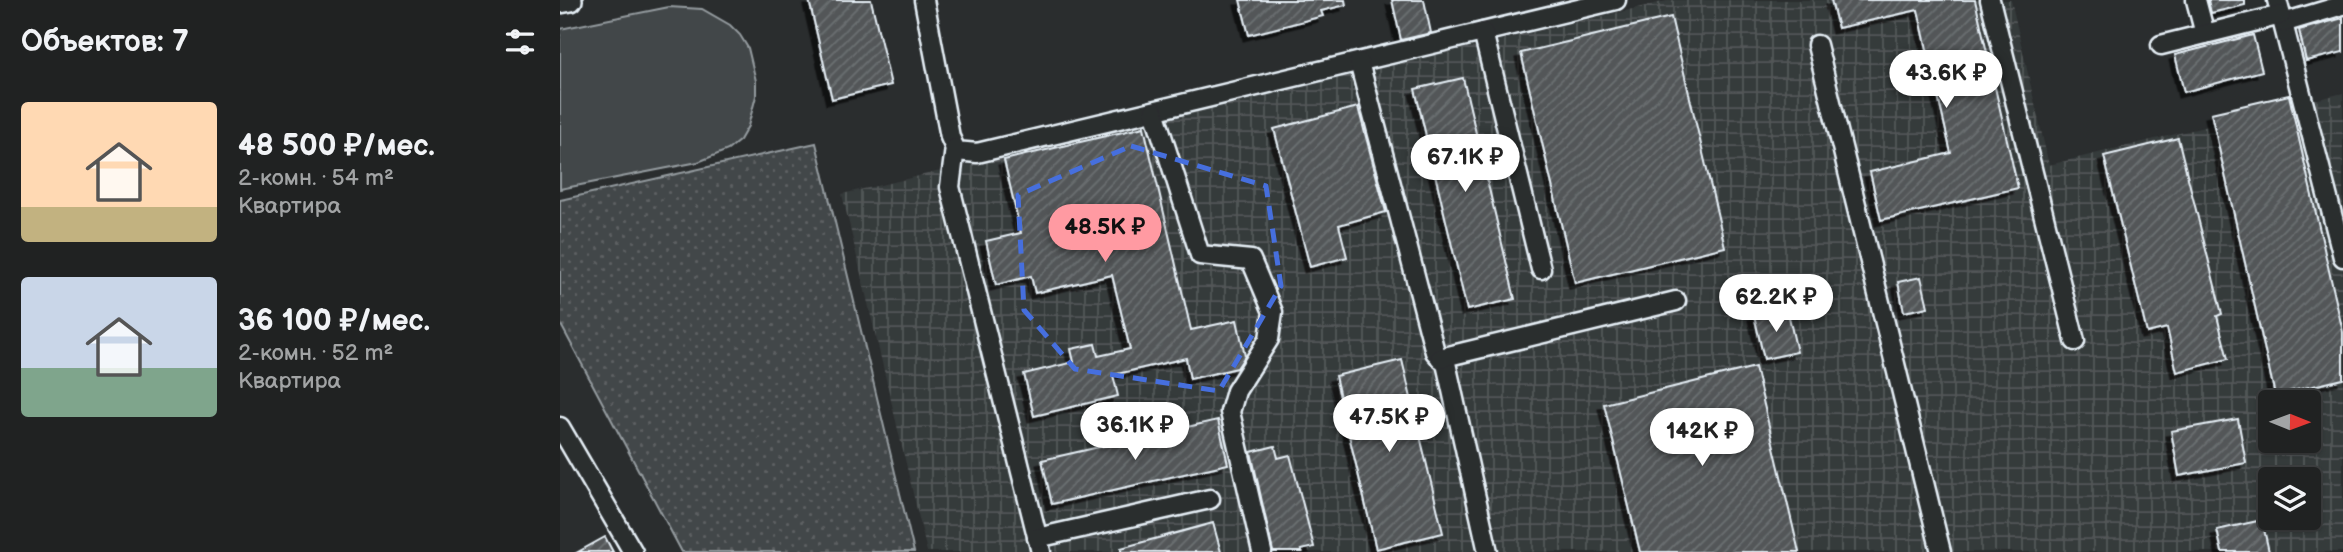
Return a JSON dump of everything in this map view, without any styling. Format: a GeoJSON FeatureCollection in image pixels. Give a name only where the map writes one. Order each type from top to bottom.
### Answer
{"type":"FeatureCollection","features":[{"type":"Feature","properties":{"kind":"main road"},"geometry":{"type":"LineString","coordinates":[[560,2],[571,0]]}},
{"type":"Feature","properties":{"kind":"street"},"geometry":{"type":"LineString","coordinates":[[924,0],[954,148],[950,187],[1039,545],[1210,499]]}},
{"type":"Feature","properties":{"kind":"street"},"geometry":{"type":"LineString","coordinates":[[954,148],[956,151],[977,153],[1616,0]]}},
{"type":"Feature","properties":{"kind":"street"},"geometry":{"type":"LineString","coordinates":[[1990,0],[2076,341]]}},
{"type":"Feature","properties":{"kind":"street"},"geometry":{"type":"LineString","coordinates":[[2196,0],[2205,34]]}},
{"type":"Feature","properties":{"kind":"street"},"geometry":{"type":"LineString","coordinates":[[2161,45],[2280,13],[2340,4]]}},
{"type":"Feature","properties":{"kind":"street"},"geometry":{"type":"LineString","coordinates":[[2280,13],[2343,257]]}},
{"type":"Feature","properties":{"kind":"street"},"geometry":{"type":"LineString","coordinates":[[1483,32],[1541,269]]}},
{"type":"Feature","properties":{"kind":"street"},"geometry":{"type":"LineString","coordinates":[[1817,45],[1941,552]]}},
{"type":"Feature","properties":{"kind":"street"},"geometry":{"type":"LineString","coordinates":[[1359,62],[1434,352],[1446,363],[1488,552]]}},
{"type":"Feature","properties":{"kind":"street"},"geometry":{"type":"LineString","coordinates":[[1154,111],[1200,255],[1251,260],[1273,312],[1269,339],[1236,391],[1230,412],[1262,552]]}},
{"type":"Feature","properties":{"kind":"street"},"geometry":{"type":"LineString","coordinates":[[1440,358],[1676,301]]}},
{"type":"Feature","properties":{"kind":"street"},"geometry":{"type":"LineString","coordinates":[[560,427],[633,552]]}},
{"type":"Feature","properties":{"kind":"highlighted area"},"geometry":{"type":"Polygon","coordinates":[[[1131,146],[1266,186],[1281,286],[1219,391],[1075,369],[1024,310],[1018,195],[1131,146]]]}},
{"type":"Feature","properties":{"kind":"shaded area"},"geometry":{"type":"Polygon","coordinates":[[[1671,0],[2011,0],[2049,165],[2343,93],[2343,552],[927,552],[842,194],[1671,0]]]}},
{"type":"Feature","properties":{"kind":"shaded area"},"geometry":{"type":"Polygon","coordinates":[[[669,7],[702,9],[730,25],[748,48],[756,81],[756,96],[748,126],[740,140],[728,150],[698,162],[560,189],[560,29],[669,7]]]}},
{"type":"Feature","properties":{"kind":"shaded area"},"geometry":{"type":"Polygon","coordinates":[[[816,143],[914,552],[682,552],[560,323],[560,200],[816,143]]]}},
{"type":"Feature","properties":{"kind":"building"},"geometry":{"type":"Polygon","coordinates":[[[809,0],[871,0],[891,85],[832,99],[809,0]]]}},
{"type":"Feature","properties":{"kind":"building"},"geometry":{"type":"Polygon","coordinates":[[[1240,0],[1345,0],[1346,5],[1321,11],[1323,16],[1249,35],[1240,0]]]}},
{"type":"Feature","properties":{"kind":"building"},"geometry":{"type":"Polygon","coordinates":[[[1392,0],[1424,0],[1431,33],[1401,40],[1392,0]]]}},
{"type":"Feature","properties":{"kind":"building"},"geometry":{"type":"Polygon","coordinates":[[[1831,0],[1975,0],[2018,188],[1881,220],[1870,172],[1951,153],[1918,10],[1838,28],[1831,0]]]}},
{"type":"Feature","properties":{"kind":"building"},"geometry":{"type":"Polygon","coordinates":[[[2208,0],[2245,0],[2245,5],[2211,13],[2208,0]]]}},
{"type":"Feature","properties":{"kind":"building"},"geometry":{"type":"Polygon","coordinates":[[[1671,17],[1725,247],[1575,283],[1521,53],[1671,17]]]}},
{"type":"Feature","properties":{"kind":"building"},"geometry":{"type":"Polygon","coordinates":[[[2343,18],[2343,52],[2306,61],[2299,30],[2343,18]]]}},
{"type":"Feature","properties":{"kind":"building"},"geometry":{"type":"Polygon","coordinates":[[[2253,35],[2262,71],[2184,92],[2175,55],[2253,35]]]}},
{"type":"Feature","properties":{"kind":"building"},"geometry":{"type":"Polygon","coordinates":[[[1463,78],[1515,299],[1467,310],[1415,89],[1463,78]]]}},
{"type":"Feature","properties":{"kind":"building"},"geometry":{"type":"Polygon","coordinates":[[[2289,95],[2343,332],[2343,379],[2296,390],[2274,390],[2211,113],[2289,95]]]}},
{"type":"Feature","properties":{"kind":"building"},"geometry":{"type":"Polygon","coordinates":[[[1358,107],[1386,212],[1339,225],[1347,257],[1310,267],[1274,129],[1358,107]]]}},
{"type":"Feature","properties":{"kind":"building"},"geometry":{"type":"Polygon","coordinates":[[[1144,127],[1191,330],[1237,320],[1245,356],[1237,368],[1190,379],[1186,358],[1113,375],[1118,396],[1034,416],[1024,374],[1074,362],[1071,349],[1095,344],[1098,356],[1130,349],[1112,275],[1035,293],[1031,276],[996,285],[986,241],[1021,233],[1004,160],[1144,127]]]}},
{"type":"Feature","properties":{"kind":"building"},"geometry":{"type":"Polygon","coordinates":[[[2178,138],[2222,314],[2217,316],[2228,359],[2177,372],[2167,328],[2147,333],[2104,156],[2178,138]]]}},
{"type":"Feature","properties":{"kind":"building"},"geometry":{"type":"Polygon","coordinates":[[[1921,277],[1928,307],[1904,312],[1898,282],[1921,277]]]}},
{"type":"Feature","properties":{"kind":"building"},"geometry":{"type":"Polygon","coordinates":[[[1787,308],[1797,352],[1764,359],[1754,315],[1787,308]]]}},
{"type":"Feature","properties":{"kind":"building"},"geometry":{"type":"Polygon","coordinates":[[[1402,360],[1443,533],[1376,549],[1335,376],[1402,360]]]}},
{"type":"Feature","properties":{"kind":"building"},"geometry":{"type":"Polygon","coordinates":[[[1755,367],[1799,552],[1640,552],[1604,404],[1755,367]]]}},
{"type":"Feature","properties":{"kind":"building"},"geometry":{"type":"Polygon","coordinates":[[[2238,419],[2246,463],[2179,476],[2171,431],[2238,419]]]}},
{"type":"Feature","properties":{"kind":"building"},"geometry":{"type":"Polygon","coordinates":[[[1218,420],[1228,464],[1052,504],[1042,460],[1218,420]]]}},
{"type":"Feature","properties":{"kind":"building"},"geometry":{"type":"Polygon","coordinates":[[[1275,446],[1278,458],[1290,455],[1314,547],[1301,550],[1302,552],[1273,552],[1251,452],[1275,446]]]}},
{"type":"Feature","properties":{"kind":"building"},"geometry":{"type":"Polygon","coordinates":[[[2258,521],[2258,530],[2264,530],[2269,552],[2222,552],[2217,530],[2258,521]]]}},
{"type":"Feature","properties":{"kind":"building"},"geometry":{"type":"Polygon","coordinates":[[[1213,523],[1221,552],[1121,552],[1121,548],[1213,523]]]}},
{"type":"Feature","properties":{"kind":"building"},"geometry":{"type":"Polygon","coordinates":[[[605,537],[613,552],[578,552],[605,537]]]}}]}
